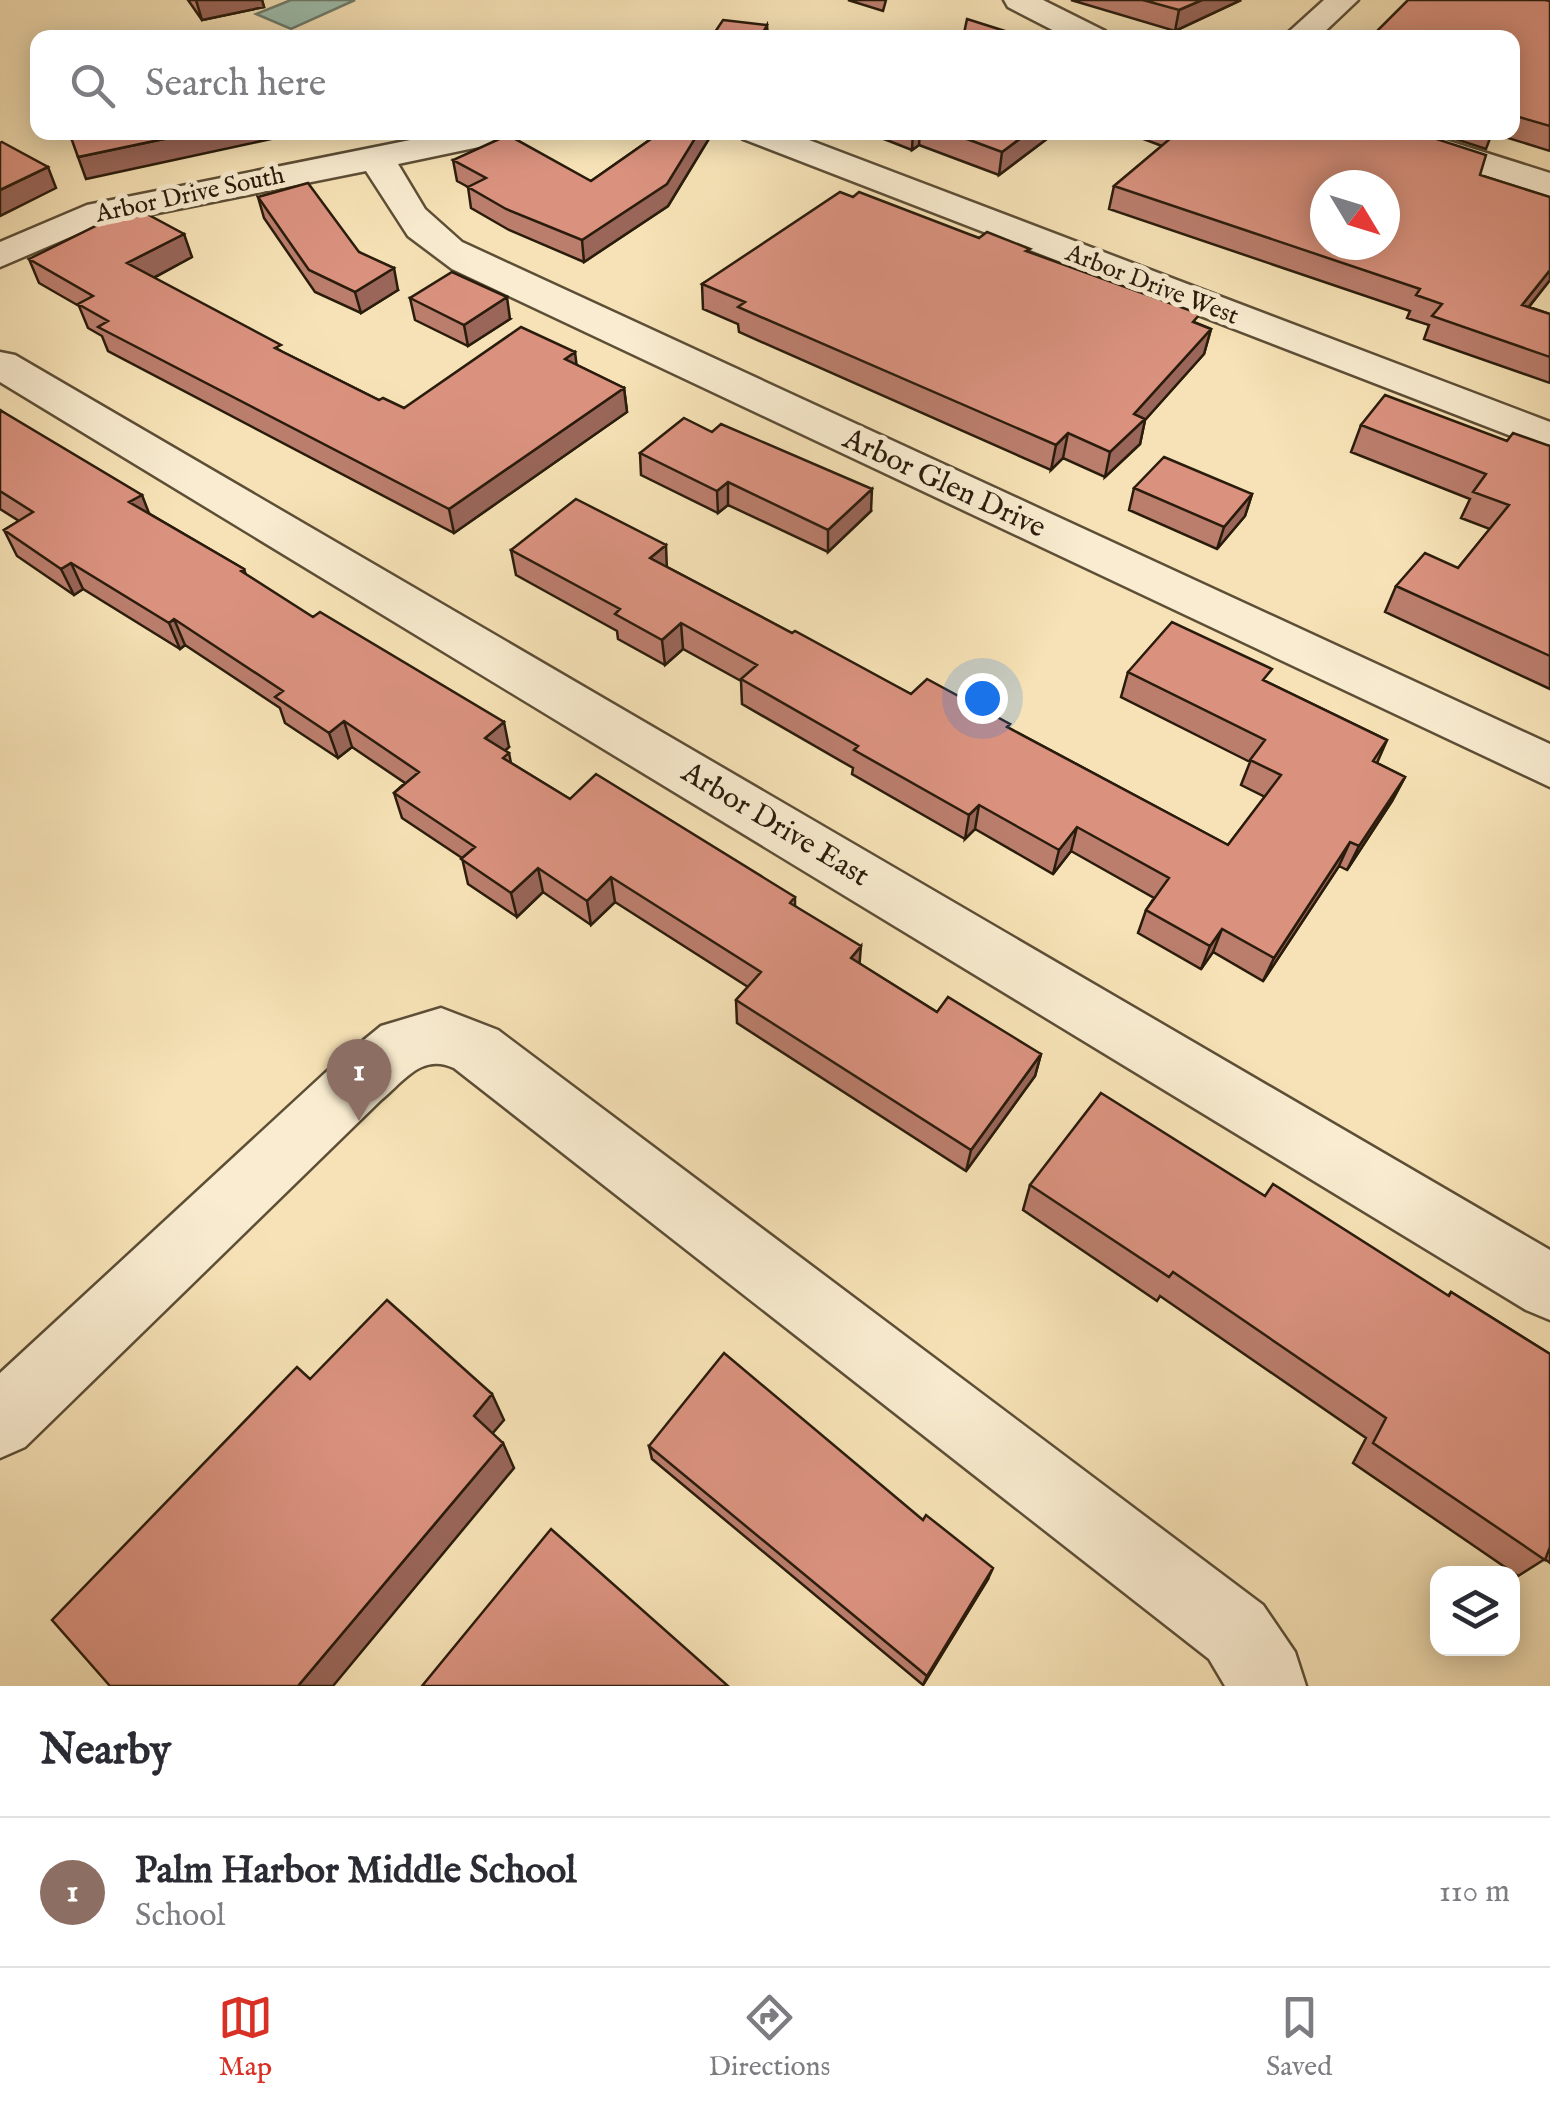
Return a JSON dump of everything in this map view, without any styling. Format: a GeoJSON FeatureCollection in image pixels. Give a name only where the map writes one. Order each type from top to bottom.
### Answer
{"type":"FeatureCollection","features":[{"type":"Feature","properties":{"kind":"street"},"geometry":{"type":"LineString","coordinates":[[1019,0],[1078,30]]}},
{"type":"Feature","properties":{"kind":"street"},"geometry":{"type":"LineString","coordinates":[[1307,30],[1343,0]]}},
{"type":"Feature","properties":{"kind":"street","name":"Arbor Drive South"},"geometry":{"type":"LineString","coordinates":[[0,256],[87,216],[464,140]]}},
{"type":"Feature","properties":{"kind":"street","name":"Arbor Drive West"},"geometry":{"type":"LineString","coordinates":[[776,140],[1550,437]]}},
{"type":"Feature","properties":{"kind":"street"},"geometry":{"type":"LineString","coordinates":[[1408,140],[1550,185]]}},
{"type":"Feature","properties":{"kind":"street","name":"Arbor Glen Drive"},"geometry":{"type":"LineString","coordinates":[[376,157],[413,224],[439,247],[1550,767]]}},
{"type":"Feature","properties":{"kind":"street","name":"Arbor Drive East"},"geometry":{"type":"LineString","coordinates":[[0,364],[1550,1287]]}},
{"type":"Feature","properties":{"kind":"street"},"geometry":{"type":"LineString","coordinates":[[7,1402],[359,1081],[402,1045],[441,1034],[476,1049],[1236,1632],[1267,1680],[1266,1686]]}},
{"type":"Feature","properties":{"kind":"shaded area"},"geometry":{"type":"Polygon","coordinates":[[[291,0],[355,0],[291,29],[256,14],[291,0]]]}},
{"type":"Feature","properties":{"kind":"building"},"geometry":{"type":"Polygon","coordinates":[[[1143,0],[1202,0],[1179,10],[1143,0]]]}},
{"type":"Feature","properties":{"kind":"building"},"geometry":{"type":"Polygon","coordinates":[[[1408,0],[1550,1],[1550,126],[1520,117],[1520,30],[1378,30],[1408,0]]]}},
{"type":"Feature","properties":{"kind":"building"},"geometry":{"type":"Polygon","coordinates":[[[967,19],[1002,30],[965,30],[967,19]]]}},
{"type":"Feature","properties":{"kind":"building"},"geometry":{"type":"Polygon","coordinates":[[[723,20],[767,25],[764,30],[716,30],[723,20]]]}},
{"type":"Feature","properties":{"kind":"building"},"geometry":{"type":"Polygon","coordinates":[[[72,140],[159,140],[78,157],[72,140]]]}},
{"type":"Feature","properties":{"kind":"building"},"geometry":{"type":"Polygon","coordinates":[[[497,140],[517,140],[591,181],[650,140],[694,140],[667,184],[582,240],[506,209],[468,187],[486,178],[453,160],[497,140]]]}},
{"type":"Feature","properties":{"kind":"building"},"geometry":{"type":"Polygon","coordinates":[[[970,140],[1018,140],[1002,152],[970,140]]]}},
{"type":"Feature","properties":{"kind":"building"},"geometry":{"type":"Polygon","coordinates":[[[1169,140],[1440,140],[1486,155],[1480,175],[1550,197],[1550,270],[1522,305],[1550,314],[1550,357],[1432,316],[1442,304],[1416,295],[1420,289],[1334,260],[1400,260],[1400,170],[1310,170],[1310,252],[1114,186],[1169,140]]]}},
{"type":"Feature","properties":{"kind":"building"},"geometry":{"type":"Polygon","coordinates":[[[2,142],[48,167],[0,190],[2,142]]]}},
{"type":"Feature","properties":{"kind":"building"},"geometry":{"type":"Polygon","coordinates":[[[308,183],[359,252],[394,268],[355,292],[309,270],[258,197],[308,183]]]}},
{"type":"Feature","properties":{"kind":"building"},"geometry":{"type":"Polygon","coordinates":[[[840,192],[853,197],[859,192],[979,238],[987,232],[1030,249],[1026,251],[1200,314],[1193,322],[1211,329],[1134,414],[1145,419],[1110,452],[1068,433],[1056,445],[738,307],[745,302],[702,284],[840,192]]]}},
{"type":"Feature","properties":{"kind":"building"},"geometry":{"type":"Polygon","coordinates":[[[134,207],[184,234],[127,263],[281,345],[275,348],[379,400],[383,398],[404,408],[521,327],[575,352],[565,359],[624,388],[449,509],[98,327],[108,321],[78,304],[93,296],[29,259],[134,207]]]}},
{"type":"Feature","properties":{"kind":"building"},"geometry":{"type":"Polygon","coordinates":[[[452,272],[507,297],[464,325],[410,298],[452,272]]]}},
{"type":"Feature","properties":{"kind":"building"},"geometry":{"type":"Polygon","coordinates":[[[1385,395],[1507,441],[1513,433],[1550,446],[1550,656],[1396,586],[1425,553],[1458,568],[1509,505],[1473,492],[1486,474],[1361,425],[1385,395]]]}},
{"type":"Feature","properties":{"kind":"building"},"geometry":{"type":"Polygon","coordinates":[[[0,410],[142,495],[129,502],[244,569],[241,571],[313,617],[320,612],[504,722],[485,738],[509,753],[503,758],[570,799],[596,774],[795,897],[790,903],[861,946],[851,958],[937,1012],[948,997],[1041,1054],[971,1150],[736,1000],[761,972],[611,877],[587,901],[538,868],[511,893],[461,859],[475,847],[394,793],[419,772],[344,721],[329,733],[275,697],[283,691],[174,619],[169,623],[71,563],[61,569],[4,530],[33,512],[0,491],[0,410]]]}},
{"type":"Feature","properties":{"kind":"building"},"geometry":{"type":"Polygon","coordinates":[[[684,418],[712,432],[721,424],[872,489],[828,530],[728,482],[717,491],[640,453],[684,418]]]}},
{"type":"Feature","properties":{"kind":"building"},"geometry":{"type":"Polygon","coordinates":[[[1164,457],[1252,494],[1224,527],[1134,488],[1164,457]]]}},
{"type":"Feature","properties":{"kind":"building"},"geometry":{"type":"Polygon","coordinates":[[[576,499],[666,545],[650,558],[911,694],[927,679],[1010,724],[1007,727],[1228,845],[1281,775],[1250,760],[1265,740],[1128,672],[1172,622],[1272,669],[1263,680],[1387,740],[1373,761],[1405,777],[1359,846],[1350,842],[1274,958],[1222,929],[1210,946],[1146,910],[1169,878],[1077,827],[1059,850],[979,805],[969,815],[854,750],[858,746],[741,679],[757,665],[681,623],[662,640],[615,614],[620,609],[511,550],[576,499]]]}},
{"type":"Feature","properties":{"kind":"building"},"geometry":{"type":"Polygon","coordinates":[[[1101,1093],[1265,1196],[1273,1184],[1449,1296],[1451,1292],[1550,1354],[1550,1547],[1545,1560],[1373,1443],[1386,1418],[1173,1272],[1169,1277],[1030,1185],[1101,1093]]]}},
{"type":"Feature","properties":{"kind":"building"},"geometry":{"type":"Polygon","coordinates":[[[387,1300],[492,1394],[474,1416],[503,1443],[298,1686],[110,1686],[52,1620],[297,1367],[310,1379],[387,1300]]]}},
{"type":"Feature","properties":{"kind":"building"},"geometry":{"type":"Polygon","coordinates":[[[724,1353],[923,1520],[926,1515],[993,1568],[927,1676],[649,1446],[724,1353]]]}},
{"type":"Feature","properties":{"kind":"building"},"geometry":{"type":"Polygon","coordinates":[[[551,1529],[728,1686],[422,1686],[551,1529]]]}},
{"type":"Feature","properties":{"kind":"place","name":"Palm Harbor Middle School"},"geometry":{"type":"Point","coordinates":[359,1121]}}]}
